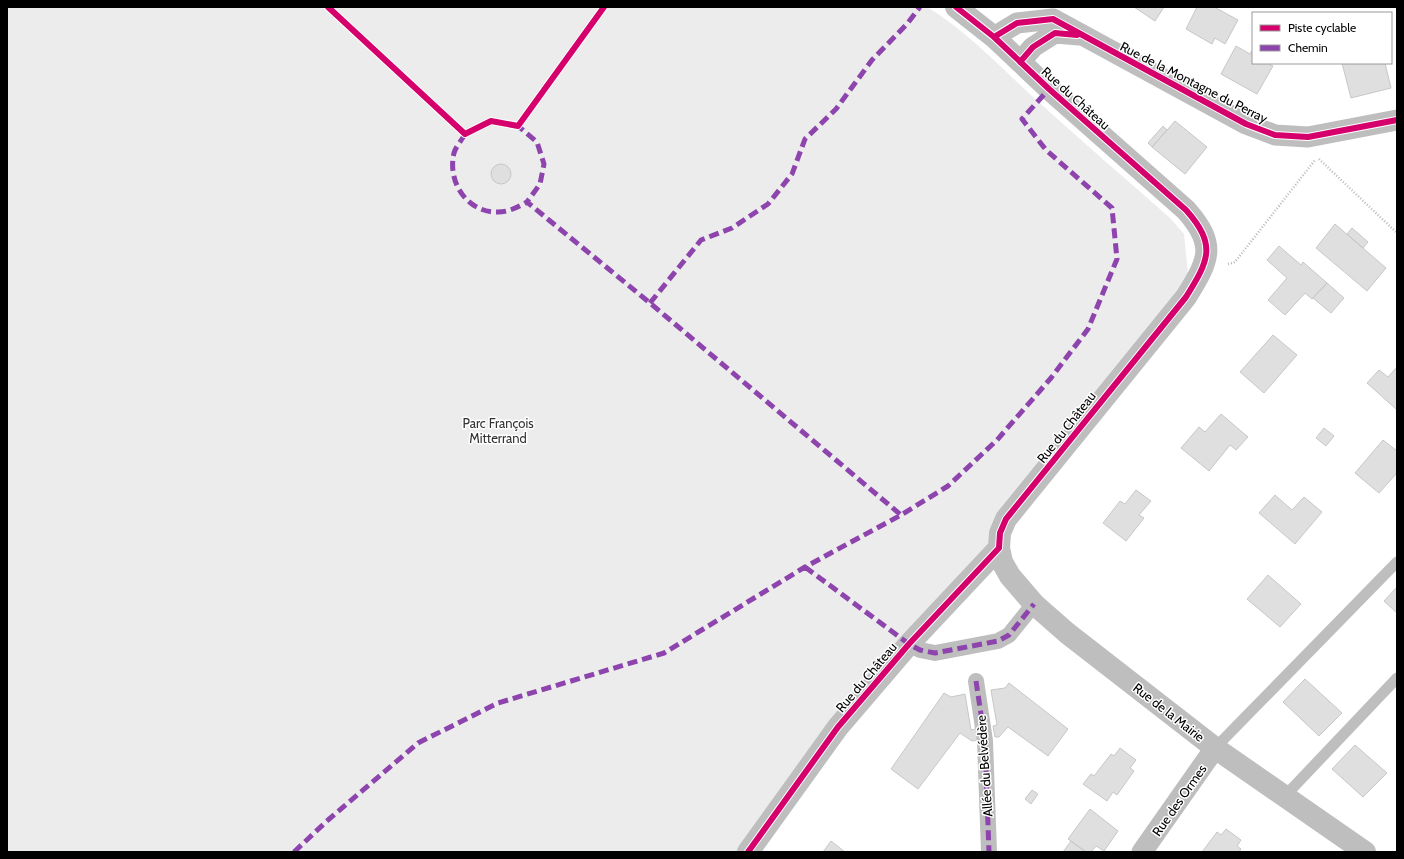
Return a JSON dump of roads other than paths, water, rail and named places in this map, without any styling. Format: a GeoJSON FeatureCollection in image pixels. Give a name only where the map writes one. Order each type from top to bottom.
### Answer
{"type":"FeatureCollection","features":[{"type":"Feature","properties":{"kind":"street"},"geometry":{"type":"LineString","coordinates":[[956,7],[994,37]]}},
{"type":"Feature","properties":{"kind":"street","name":"Rue de la Montagne du Perray"},"geometry":{"type":"LineString","coordinates":[[994,37],[1017,23],[1053,19],[1246,124],[1275,135],[1308,137],[1397,120]]}},
{"type":"Feature","properties":{"kind":"street","name":"Rue de la Montagne du Perray"},"geometry":{"type":"LineString","coordinates":[[1020,62],[1038,43],[1055,33],[1080,35]]}},
{"type":"Feature","properties":{"kind":"street","name":"Rue du Château"},"geometry":{"type":"LineString","coordinates":[[748,852],[838,727],[909,644],[999,548],[1000,533],[1006,519],[1186,297],[1203,271],[1207,243],[1200,226],[1186,210],[994,37]]}},
{"type":"Feature","properties":{"kind":"street","name":"Rue de la Mairie"},"geometry":{"type":"LineString","coordinates":[[999,548],[1002,562],[1010,576],[1034,604],[1066,633],[1216,748],[1365,852]]}},
{"type":"Feature","properties":{"kind":"street"},"geometry":{"type":"LineString","coordinates":[[909,644],[920,650],[935,653],[998,641],[1009,635],[1034,604]]}},
{"type":"Feature","properties":{"kind":"street","name":"Allée du Belvédère"},"geometry":{"type":"LineString","coordinates":[[976,681],[985,741],[990,852]]}},
{"type":"Feature","properties":{"kind":"street","name":"Rue des Ormes"},"geometry":{"type":"LineString","coordinates":[[1142,852],[1216,748]]}},
{"type":"Feature","properties":{"kind":"lane"},"geometry":{"type":"LineString","coordinates":[[1216,748],[1397,562]]}},
{"type":"Feature","properties":{"kind":"lane"},"geometry":{"type":"LineString","coordinates":[[1285,796],[1397,678]]}},
{"type":"Feature","properties":{"kind":"park label","name":"Parc François Mitterrand"},"geometry":{"type":"Point","coordinates":[498,430]}}]}
